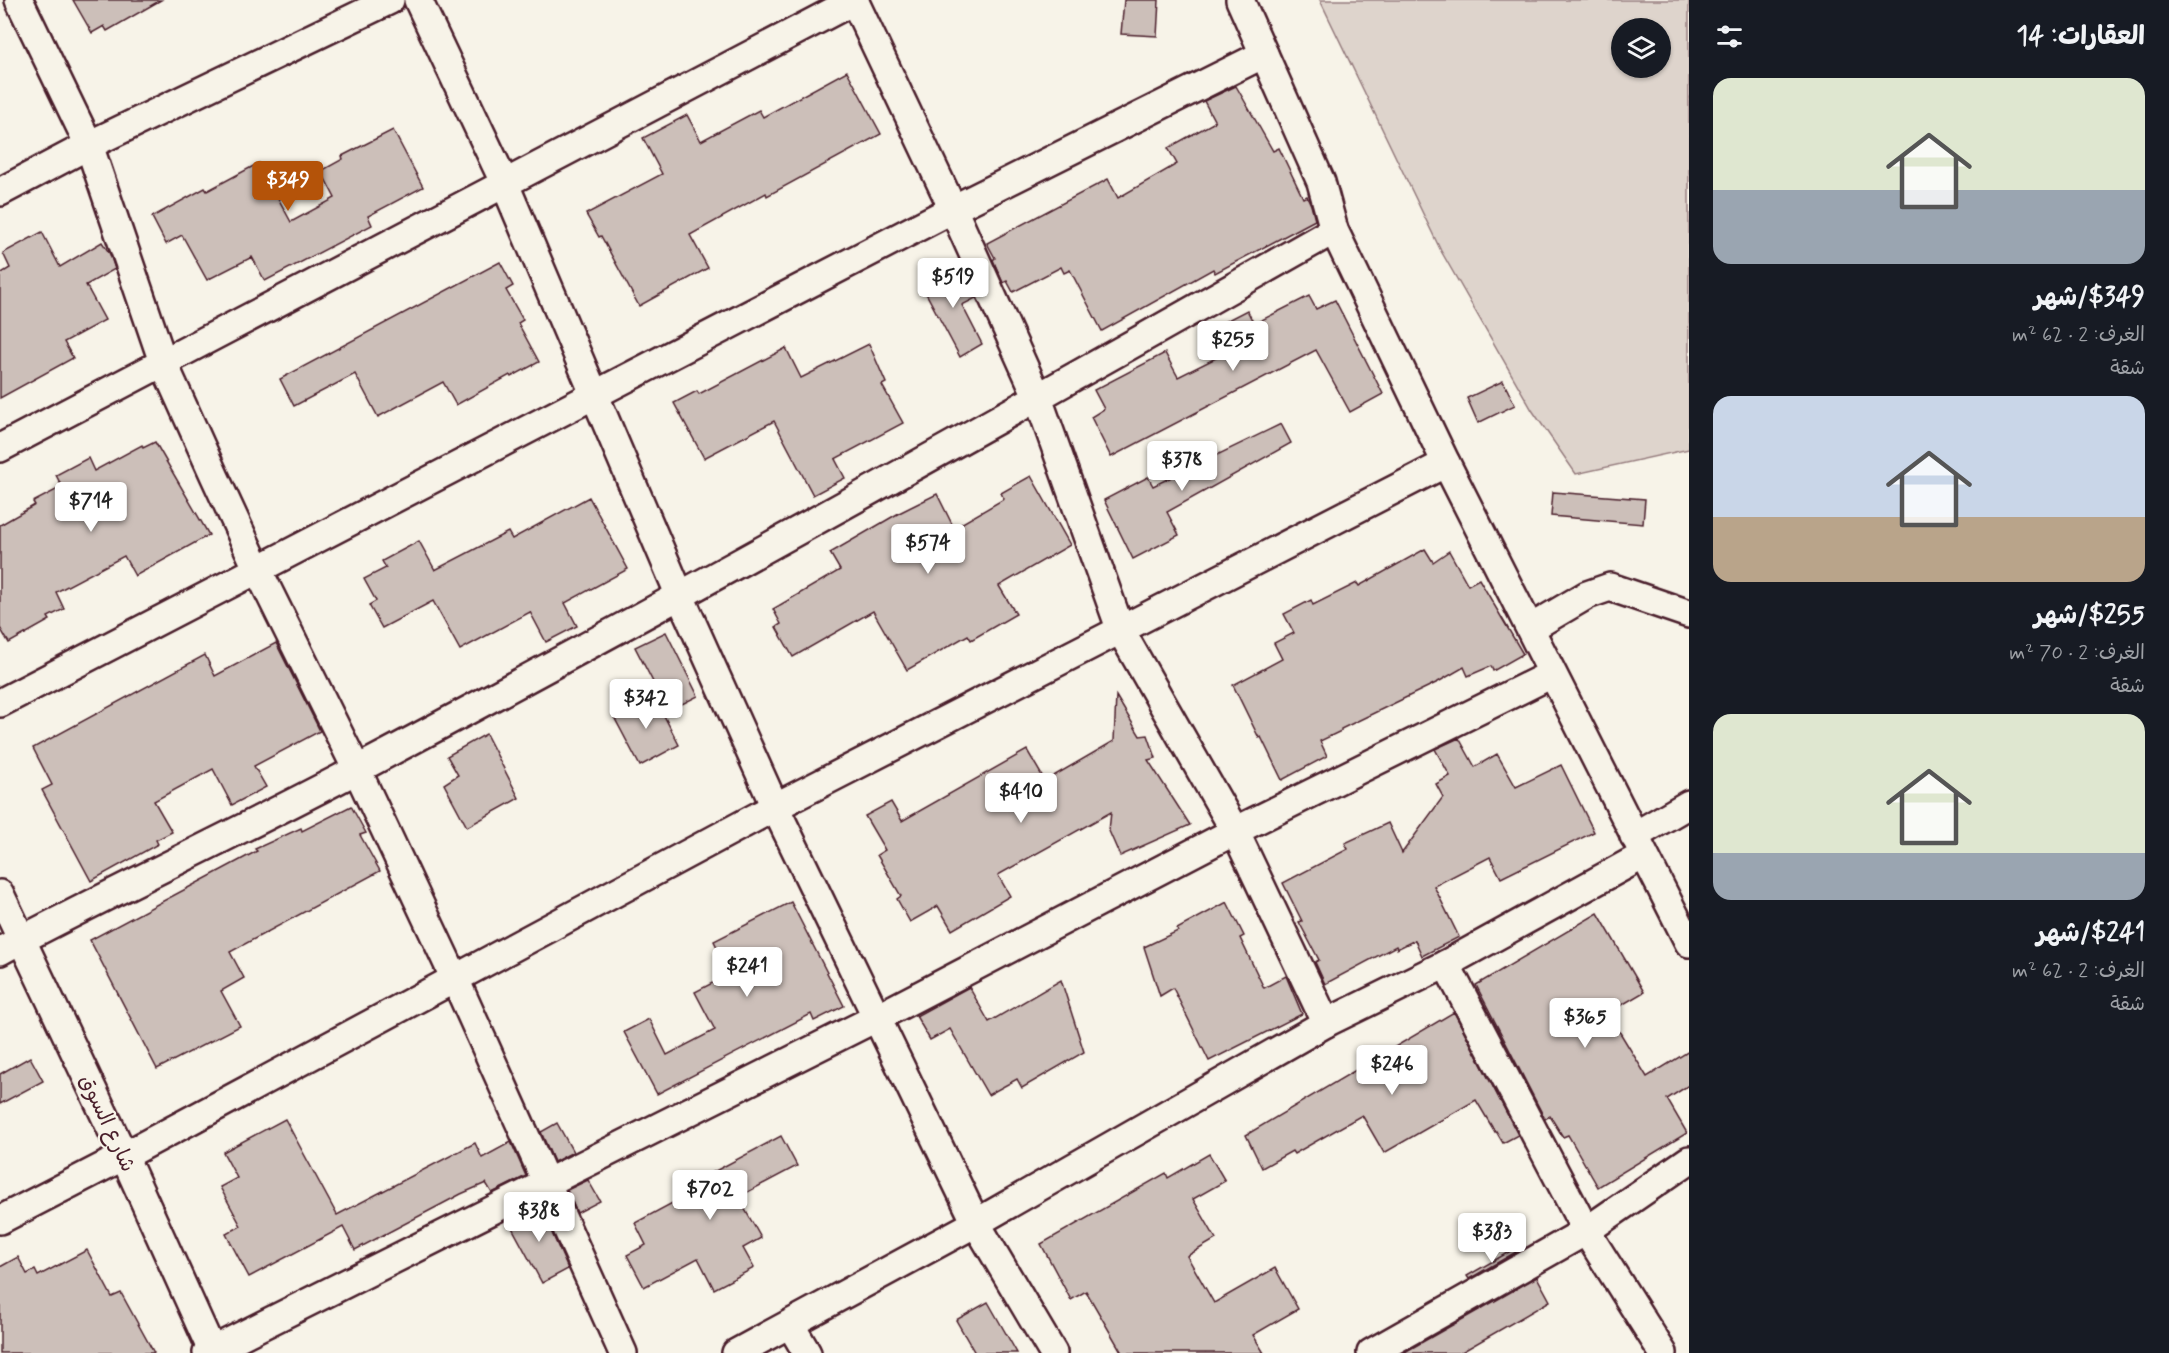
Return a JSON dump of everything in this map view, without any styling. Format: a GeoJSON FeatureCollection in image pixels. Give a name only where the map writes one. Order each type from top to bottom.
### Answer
{"type":"FeatureCollection","features":[{"type":"Feature","properties":{"kind":"street"},"geometry":{"type":"LineString","coordinates":[[19,0],[89,145],[163,362],[257,568],[357,770],[455,979],[623,1353]]}},
{"type":"Feature","properties":{"kind":"street"},"geometry":{"type":"LineString","coordinates":[[0,192],[89,145],[390,0]]}},
{"type":"Feature","properties":{"kind":"street"},"geometry":{"type":"LineString","coordinates":[[418,0],[504,182],[680,596],[775,807],[976,1222],[1053,1353]]}},
{"type":"Feature","properties":{"kind":"street"},"geometry":{"type":"LineString","coordinates":[[0,448],[855,0],[953,208],[1038,398],[1121,631],[1234,831],[1326,1023]]}},
{"type":"Feature","properties":{"kind":"street"},"geometry":{"type":"LineString","coordinates":[[1240,0],[1321,182],[1334,230],[1446,463],[1689,943]]}},
{"type":"Feature","properties":{"kind":"street"},"geometry":{"type":"LineString","coordinates":[[0,703],[953,208],[1264,54]]}},
{"type":"Feature","properties":{"kind":"street"},"geometry":{"type":"LineString","coordinates":[[11,945],[357,770],[680,596],[1038,398],[1334,230]]}},
{"type":"Feature","properties":{"kind":"street"},"geometry":{"type":"LineString","coordinates":[[0,1220],[124,1156],[775,807],[1446,463]]}},
{"type":"Feature","properties":{"kind":"street"},"geometry":{"type":"LineString","coordinates":[[1531,628],[1587,595],[1610,587],[1689,614]]}},
{"type":"Feature","properties":{"kind":"street"},"geometry":{"type":"LineString","coordinates":[[211,1352],[878,1017],[1234,831],[1552,674]]}},
{"type":"Feature","properties":{"kind":"street"},"geometry":{"type":"LineString","coordinates":[[736,1353],[976,1222],[1326,1023],[1446,964],[1639,846],[1689,804]]}},
{"type":"Feature","properties":{"kind":"street","name":"شارع السوق"},"geometry":{"type":"LineString","coordinates":[[0,894],[11,945],[124,1156],[211,1352]]}},
{"type":"Feature","properties":{"kind":"street"},"geometry":{"type":"LineString","coordinates":[[1446,964],[1586,1231],[1663,1353]]}},
{"type":"Feature","properties":{"kind":"street"},"geometry":{"type":"LineString","coordinates":[[1371,1353],[1586,1231],[1689,1160]]}},
{"type":"Feature","properties":{"kind":"street"},"geometry":{"type":"LineString","coordinates":[[790,1324],[807,1353]]}},
{"type":"Feature","properties":{"kind":"shaded area"},"geometry":{"type":"Polygon","coordinates":[[[1320,0],[1689,0],[1689,449],[1576,474],[1532,410],[1441,251],[1320,0]]]}},
{"type":"Feature","properties":{"kind":"building"},"geometry":{"type":"Polygon","coordinates":[[[73,0],[161,0],[107,31],[104,26],[92,33],[73,0]]]}},
{"type":"Feature","properties":{"kind":"building"},"geometry":{"type":"Polygon","coordinates":[[[1124,0],[1159,0],[1157,36],[1121,34],[1124,0]]]}},
{"type":"Feature","properties":{"kind":"building"},"geometry":{"type":"Polygon","coordinates":[[[847,71],[881,134],[690,235],[708,268],[639,306],[601,236],[599,237],[586,214],[662,174],[643,138],[687,115],[701,141],[759,110],[763,117],[847,71]]]}},
{"type":"Feature","properties":{"kind":"building"},"geometry":{"type":"Polygon","coordinates":[[[1236,86],[1273,151],[1279,148],[1303,198],[1307,196],[1315,220],[1215,273],[1213,269],[1102,331],[1070,270],[1064,273],[1061,267],[1013,292],[1007,281],[1003,283],[993,260],[995,258],[987,243],[1108,179],[1118,198],[1177,164],[1168,148],[1215,122],[1204,101],[1236,86]]]}},
{"type":"Feature","properties":{"kind":"building"},"geometry":{"type":"Polygon","coordinates":[[[393,130],[423,187],[368,216],[372,225],[265,281],[252,257],[207,280],[182,235],[166,244],[152,217],[205,188],[207,191],[259,163],[291,222],[335,198],[321,171],[343,159],[342,156],[393,130]]]}},
{"type":"Feature","properties":{"kind":"building"},"geometry":{"type":"Polygon","coordinates":[[[42,232],[60,267],[102,242],[110,254],[115,269],[86,285],[105,320],[64,342],[73,358],[0,398],[0,274],[10,268],[3,253],[42,232]]]}},
{"type":"Feature","properties":{"kind":"building"},"geometry":{"type":"Polygon","coordinates":[[[500,262],[513,286],[506,290],[523,320],[518,323],[539,362],[456,405],[443,382],[378,417],[355,374],[294,406],[280,379],[500,262]]]}},
{"type":"Feature","properties":{"kind":"building"},"geometry":{"type":"Polygon","coordinates":[[[939,269],[947,284],[965,274],[976,298],[962,305],[982,344],[960,357],[919,280],[939,269]]]}},
{"type":"Feature","properties":{"kind":"building"},"geometry":{"type":"Polygon","coordinates":[[[1309,296],[1316,309],[1335,300],[1383,394],[1350,412],[1316,350],[1111,457],[1091,417],[1104,409],[1094,390],[1165,353],[1178,377],[1226,353],[1214,327],[1247,310],[1254,324],[1309,296]]]}},
{"type":"Feature","properties":{"kind":"building"},"geometry":{"type":"Polygon","coordinates":[[[869,344],[886,383],[882,385],[903,423],[835,459],[845,478],[813,495],[774,421],[704,458],[674,403],[697,391],[699,394],[786,348],[801,378],[869,344]]]}},
{"type":"Feature","properties":{"kind":"building"},"geometry":{"type":"Polygon","coordinates":[[[1503,381],[1515,405],[1478,423],[1467,398],[1503,381]]]}},
{"type":"Feature","properties":{"kind":"building"},"geometry":{"type":"Polygon","coordinates":[[[1281,424],[1291,443],[1167,512],[1179,535],[1133,559],[1104,500],[1148,477],[1153,486],[1281,424]]]}},
{"type":"Feature","properties":{"kind":"building"},"geometry":{"type":"Polygon","coordinates":[[[155,442],[209,535],[135,576],[124,556],[56,592],[64,609],[48,617],[50,620],[9,643],[0,628],[0,525],[35,505],[33,502],[62,487],[56,475],[88,458],[94,471],[142,445],[143,448],[155,442]]]}},
{"type":"Feature","properties":{"kind":"building"},"geometry":{"type":"Polygon","coordinates":[[[1031,476],[1070,545],[999,586],[1016,614],[971,640],[968,635],[907,670],[873,611],[793,657],[776,627],[781,624],[773,609],[840,570],[830,553],[937,494],[954,528],[1004,499],[1001,493],[1031,476]]]}},
{"type":"Feature","properties":{"kind":"building"},"geometry":{"type":"Polygon","coordinates":[[[1553,492],[1645,499],[1643,524],[1551,516],[1553,492]]]}},
{"type":"Feature","properties":{"kind":"building"},"geometry":{"type":"Polygon","coordinates":[[[589,497],[628,569],[565,603],[577,626],[546,642],[530,612],[460,650],[433,601],[382,628],[369,605],[376,601],[364,579],[386,568],[382,561],[419,541],[435,570],[508,532],[512,539],[589,497]]]}},
{"type":"Feature","properties":{"kind":"building"},"geometry":{"type":"Polygon","coordinates":[[[1425,549],[1433,562],[1449,551],[1468,585],[1479,579],[1523,654],[1493,671],[1491,666],[1468,676],[1464,667],[1341,729],[1320,741],[1327,756],[1282,780],[1233,685],[1282,659],[1274,643],[1294,633],[1284,614],[1311,600],[1313,605],[1357,583],[1359,586],[1425,549]]]}},
{"type":"Feature","properties":{"kind":"building"},"geometry":{"type":"Polygon","coordinates":[[[666,632],[698,696],[668,711],[635,647],[666,632]]]}},
{"type":"Feature","properties":{"kind":"building"},"geometry":{"type":"Polygon","coordinates":[[[276,643],[320,731],[254,766],[266,787],[232,805],[213,769],[154,801],[172,832],[156,840],[158,844],[91,881],[42,790],[52,785],[33,748],[205,655],[215,676],[276,643]]]}},
{"type":"Feature","properties":{"kind":"building"},"geometry":{"type":"Polygon","coordinates":[[[653,694],[679,745],[640,766],[613,715],[653,694]]]}},
{"type":"Feature","properties":{"kind":"building"},"geometry":{"type":"Polygon","coordinates":[[[1116,696],[1140,736],[1148,735],[1156,758],[1148,760],[1190,825],[1120,856],[1109,831],[1111,812],[998,875],[1010,896],[952,930],[938,906],[910,922],[897,899],[901,896],[877,855],[885,850],[865,816],[891,802],[902,821],[1027,750],[1045,781],[1114,741],[1116,696]]]}},
{"type":"Feature","properties":{"kind":"building"},"geometry":{"type":"Polygon","coordinates":[[[486,734],[519,798],[467,827],[444,784],[458,775],[447,756],[486,734]]]}},
{"type":"Feature","properties":{"kind":"building"},"geometry":{"type":"Polygon","coordinates":[[[1459,738],[1475,767],[1497,754],[1516,787],[1561,765],[1594,832],[1501,878],[1490,857],[1434,886],[1459,937],[1422,956],[1415,940],[1397,949],[1396,946],[1325,984],[1315,962],[1319,960],[1299,922],[1302,921],[1283,883],[1348,849],[1345,843],[1388,823],[1402,853],[1443,797],[1436,784],[1450,776],[1435,749],[1459,738]]]}},
{"type":"Feature","properties":{"kind":"building"},"geometry":{"type":"Polygon","coordinates":[[[351,806],[366,833],[360,835],[380,871],[230,952],[244,978],[221,991],[240,1026],[157,1069],[90,940],[257,851],[255,849],[301,828],[302,831],[351,806]]]}},
{"type":"Feature","properties":{"kind":"building"},"geometry":{"type":"Polygon","coordinates":[[[791,902],[844,1006],[814,1021],[811,1014],[657,1094],[624,1032],[649,1019],[667,1055],[715,1030],[695,992],[730,974],[714,941],[791,902]]]}},
{"type":"Feature","properties":{"kind":"building"},"geometry":{"type":"Polygon","coordinates":[[[1227,902],[1244,936],[1240,938],[1264,988],[1286,976],[1302,1014],[1209,1061],[1173,988],[1160,996],[1144,947],[1178,931],[1177,929],[1227,902]]]}},
{"type":"Feature","properties":{"kind":"building"},"geometry":{"type":"Polygon","coordinates":[[[1598,913],[1644,992],[1608,1013],[1647,1077],[1689,1051],[1689,1085],[1667,1099],[1687,1133],[1598,1187],[1568,1135],[1563,1137],[1550,1116],[1545,1119],[1476,985],[1598,913]]]}},
{"type":"Feature","properties":{"kind":"building"},"geometry":{"type":"Polygon","coordinates":[[[1061,980],[1084,1052],[1022,1088],[1017,1079],[988,1095],[950,1029],[930,1040],[916,1016],[969,987],[989,1022],[1061,980]]]}},
{"type":"Feature","properties":{"kind":"building"},"geometry":{"type":"Polygon","coordinates":[[[1454,1012],[1518,1135],[1503,1143],[1476,1100],[1384,1153],[1362,1115],[1294,1154],[1292,1151],[1262,1168],[1246,1135],[1454,1012]]]}},
{"type":"Feature","properties":{"kind":"building"},"geometry":{"type":"Polygon","coordinates":[[[30,1057],[43,1081],[0,1104],[0,1074],[30,1057]]]}},
{"type":"Feature","properties":{"kind":"building"},"geometry":{"type":"Polygon","coordinates":[[[285,1119],[337,1215],[475,1143],[482,1158],[511,1142],[526,1176],[492,1193],[486,1183],[355,1250],[343,1227],[249,1277],[226,1234],[241,1226],[220,1187],[237,1178],[223,1152],[285,1119]]]}},
{"type":"Feature","properties":{"kind":"building"},"geometry":{"type":"Polygon","coordinates":[[[557,1123],[573,1152],[554,1162],[541,1132],[557,1123]]]}},
{"type":"Feature","properties":{"kind":"building"},"geometry":{"type":"Polygon","coordinates":[[[781,1136],[797,1166],[738,1197],[761,1238],[743,1248],[754,1268],[714,1289],[698,1258],[644,1287],[627,1255],[646,1245],[635,1223],[706,1185],[702,1178],[781,1136]]]}},
{"type":"Feature","properties":{"kind":"building"},"geometry":{"type":"Polygon","coordinates":[[[1209,1154],[1225,1181],[1193,1199],[1216,1239],[1187,1256],[1214,1303],[1275,1268],[1298,1309],[1253,1335],[1264,1353],[1122,1353],[1086,1291],[1071,1300],[1041,1244],[1166,1173],[1168,1178],[1209,1154]]]}},
{"type":"Feature","properties":{"kind":"building"},"geometry":{"type":"Polygon","coordinates":[[[588,1180],[600,1201],[577,1213],[567,1190],[588,1180]]]}},
{"type":"Feature","properties":{"kind":"building"},"geometry":{"type":"Polygon","coordinates":[[[539,1204],[568,1269],[542,1283],[508,1220],[539,1204]]]}},
{"type":"Feature","properties":{"kind":"building"},"geometry":{"type":"Polygon","coordinates":[[[1514,1249],[1516,1252],[1469,1279],[1467,1276],[1514,1249]]]}},
{"type":"Feature","properties":{"kind":"building"},"geometry":{"type":"Polygon","coordinates":[[[87,1250],[112,1297],[121,1293],[154,1353],[0,1353],[0,1267],[18,1257],[27,1274],[35,1270],[38,1276],[87,1250]]]}},
{"type":"Feature","properties":{"kind":"building"},"geometry":{"type":"Polygon","coordinates":[[[1537,1277],[1550,1301],[1460,1353],[1403,1353],[1537,1277]]]}},
{"type":"Feature","properties":{"kind":"building"},"geometry":{"type":"Polygon","coordinates":[[[988,1302],[1017,1353],[975,1353],[956,1320],[988,1302]]]}}]}
